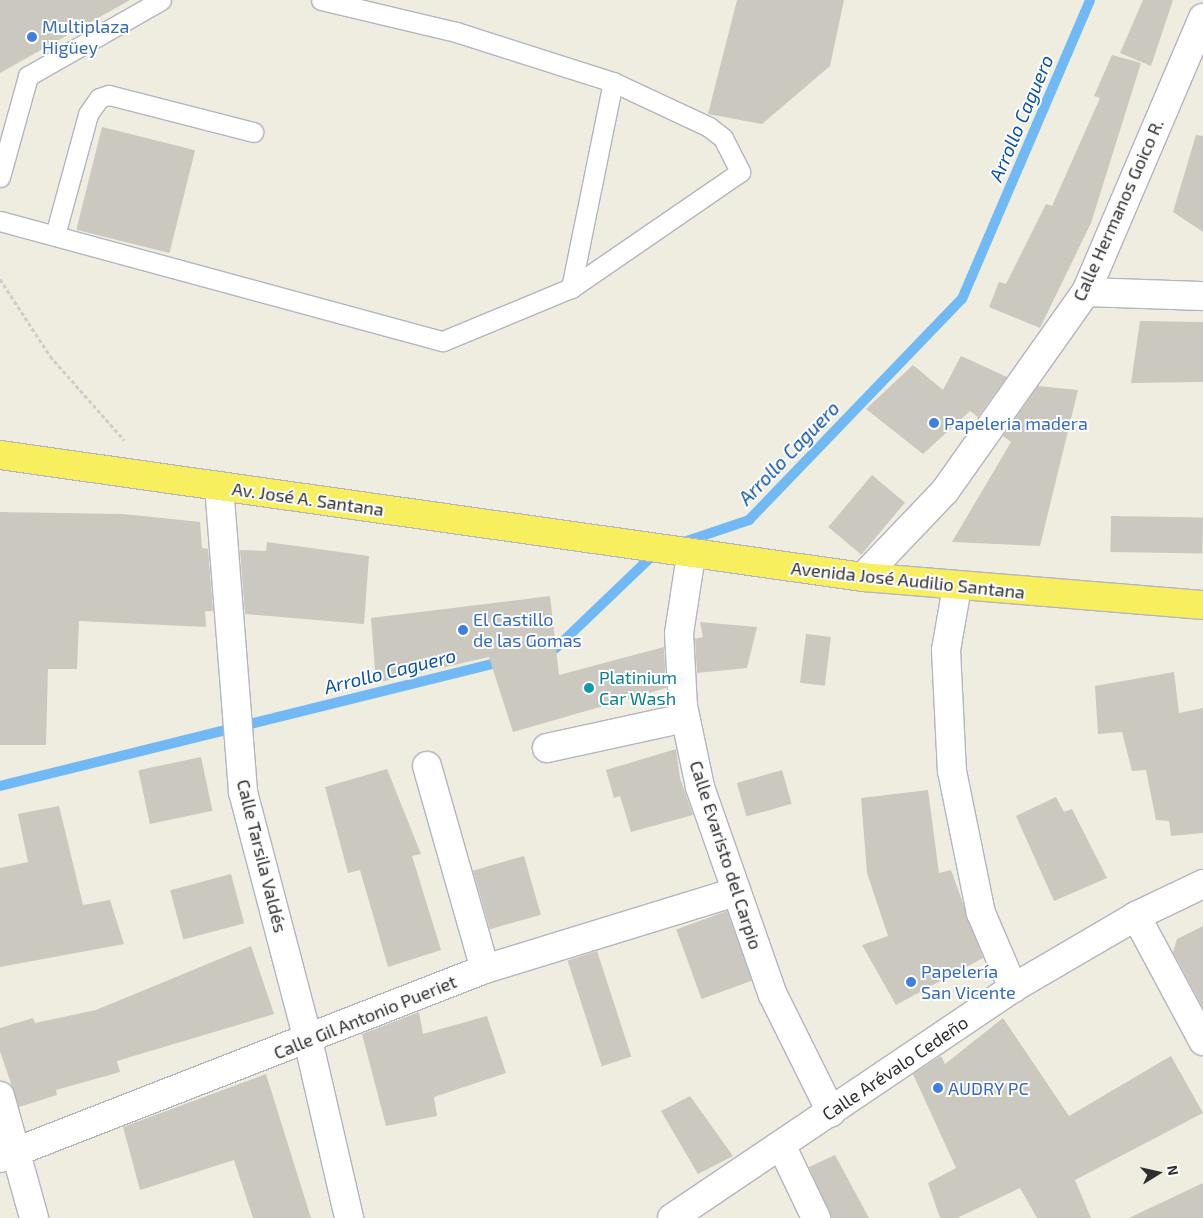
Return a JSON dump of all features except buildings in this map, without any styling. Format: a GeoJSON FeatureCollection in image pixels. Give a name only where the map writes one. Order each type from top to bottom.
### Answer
{"type":"FeatureCollection","features":[{"type":"Feature","properties":{"kind":"main road","name":"Av. José A. Santana"},"geometry":{"type":"LineString","coordinates":[[0,455],[615,542]]}},
{"type":"Feature","properties":{"kind":"main road","name":"Avenida José Audilio Santana"},"geometry":{"type":"LineString","coordinates":[[615,542],[685,554],[863,577],[957,587],[1203,606]]}},
{"type":"Feature","properties":{"kind":"street","name":"Calle Hermanos Goico R."},"geometry":{"type":"LineString","coordinates":[[863,577],[945,491],[1086,292],[1203,18]]}},
{"type":"Feature","properties":{"kind":"street"},"geometry":{"type":"LineString","coordinates":[[1086,292],[1203,296]]}},
{"type":"Feature","properties":{"kind":"street","name":"Calle Tarsila Valdés"},"geometry":{"type":"LineString","coordinates":[[219,486],[243,792],[308,1040],[348,1218]]}},
{"type":"Feature","properties":{"kind":"street","name":"Calle Evaristo del Carpio"},"geometry":{"type":"LineString","coordinates":[[685,554],[679,633],[685,718],[700,787],[773,995],[831,1112]]}},
{"type":"Feature","properties":{"kind":"street"},"geometry":{"type":"LineString","coordinates":[[957,587],[946,650],[952,771],[981,913],[1013,988]]}},
{"type":"Feature","properties":{"kind":"street"},"geometry":{"type":"LineString","coordinates":[[547,748],[685,718]]}},
{"type":"Feature","properties":{"kind":"street"},"geometry":{"type":"LineString","coordinates":[[427,766],[485,969]]}},
{"type":"Feature","properties":{"kind":"street","name":"Calle Arévalo Cedeño"},"geometry":{"type":"LineString","coordinates":[[672,1218],[782,1147],[1013,988],[1136,916],[1203,884]]}},
{"type":"Feature","properties":{"kind":"street","name":"Calle Gil Antonio Pueriet"},"geometry":{"type":"LineString","coordinates":[[8,1155],[308,1040],[485,969],[736,892]]}},
{"type":"Feature","properties":{"kind":"street"},"geometry":{"type":"LineString","coordinates":[[1136,916],[1203,1042]]}},
{"type":"Feature","properties":{"kind":"street"},"geometry":{"type":"LineString","coordinates":[[0,1096],[8,1155],[34,1218]]}},
{"type":"Feature","properties":{"kind":"street"},"geometry":{"type":"LineString","coordinates":[[782,1147],[816,1218]]}},
{"type":"Feature","properties":{"kind":"lane"},"geometry":{"type":"LineString","coordinates":[[0,177],[28,76],[161,0]]}},
{"type":"Feature","properties":{"kind":"lane"},"geometry":{"type":"LineString","coordinates":[[0,221],[443,341],[571,288],[740,172],[734,154],[709,127],[613,82],[456,32],[321,0]]}},
{"type":"Feature","properties":{"kind":"lane"},"geometry":{"type":"LineString","coordinates":[[571,288],[613,82]]}},
{"type":"Feature","properties":{"kind":"lane"},"geometry":{"type":"LineString","coordinates":[[55,235],[88,114],[99,98],[109,95],[253,132]]}},
{"type":"Feature","properties":{"kind":"path"},"geometry":{"type":"LineString","coordinates":[[0,279],[50,356],[158,478]]}},
{"type":"Feature","properties":{"kind":"waterway","name":"Arrollo Caguero"},"geometry":{"type":"LineString","coordinates":[[681,543],[749,520],[962,299],[1090,0]]}},
{"type":"Feature","properties":{"kind":"waterway","name":"Arrollo Caguero"},"geometry":{"type":"LineString","coordinates":[[544,651],[556,648],[656,552]]}},
{"type":"Feature","properties":{"kind":"waterway","name":"Arrollo Caguero"},"geometry":{"type":"LineString","coordinates":[[0,786],[504,661]]}},
{"type":"Feature","properties":{"kind":"place","name":"Multiplaza Higüey"},"geometry":{"type":"Point","coordinates":[32,37]}},
{"type":"Feature","properties":{"kind":"place","name":"Papeleria madera"},"geometry":{"type":"Point","coordinates":[934,423]}},
{"type":"Feature","properties":{"kind":"place","name":"El Castillo de las Gomas"},"geometry":{"type":"Point","coordinates":[463,630]}},
{"type":"Feature","properties":{"kind":"place","name":"Platinium Car Wash"},"geometry":{"type":"Point","coordinates":[589,688]}},
{"type":"Feature","properties":{"kind":"place","name":"Papelería San Vicente"},"geometry":{"type":"Point","coordinates":[911,982]}},
{"type":"Feature","properties":{"kind":"place","name":"AUDRY PC"},"geometry":{"type":"Point","coordinates":[938,1088]}}]}
